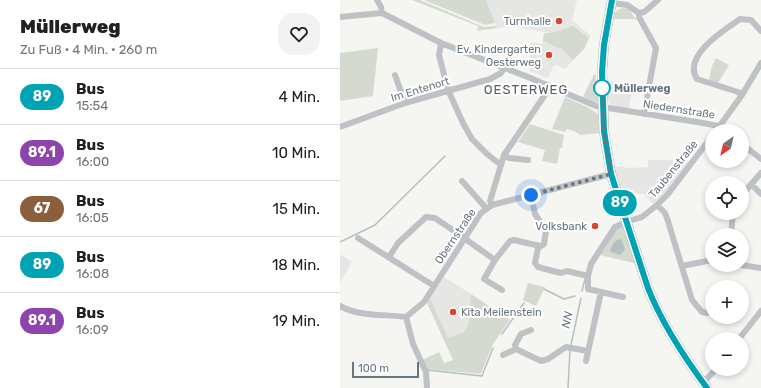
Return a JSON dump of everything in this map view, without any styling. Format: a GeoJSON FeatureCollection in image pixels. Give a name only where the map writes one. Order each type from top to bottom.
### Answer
{"type":"FeatureCollection","features":[{"type":"Feature","properties":{"kind":"main road"},"geometry":{"type":"LineString","coordinates":[[612,2],[604,45],[602,72],[604,131],[611,174],[654,303],[677,344],[705,386]]}},
{"type":"Feature","properties":{"kind":"street"},"geometry":{"type":"LineString","coordinates":[[377,0],[382,7],[382,13]]}},
{"type":"Feature","properties":{"kind":"street"},"geometry":{"type":"LineString","coordinates":[[639,13],[644,12],[658,0]]}},
{"type":"Feature","properties":{"kind":"street"},"geometry":{"type":"LineString","coordinates":[[612,2],[627,5],[639,13],[639,17],[656,48],[644,114]]}},
{"type":"Feature","properties":{"kind":"street"},"geometry":{"type":"LineString","coordinates":[[340,17],[382,13],[441,43],[603,108]]}},
{"type":"Feature","properties":{"kind":"street"},"geometry":{"type":"LineString","coordinates":[[742,95],[738,92],[697,79],[694,73],[694,65],[700,51],[722,31],[740,19],[751,20],[761,31]]}},
{"type":"Feature","properties":{"kind":"street"},"geometry":{"type":"LineString","coordinates":[[441,43],[438,55],[448,90],[463,123],[472,139],[501,165]]}},
{"type":"Feature","properties":{"kind":"street"},"geometry":{"type":"LineString","coordinates":[[721,124],[742,95],[761,63]]}},
{"type":"Feature","properties":{"kind":"street","name":"Im Entenort"},"geometry":{"type":"LineString","coordinates":[[340,127],[405,103],[490,79],[501,73],[504,68]]}},
{"type":"Feature","properties":{"kind":"street"},"geometry":{"type":"LineString","coordinates":[[395,75],[405,103]]}},
{"type":"Feature","properties":{"kind":"street"},"geometry":{"type":"LineString","coordinates":[[489,206],[504,155],[551,86]]}},
{"type":"Feature","properties":{"kind":"street","name":"Niedernstraße"},"geometry":{"type":"LineString","coordinates":[[603,108],[705,126]]}},
{"type":"Feature","properties":{"kind":"street","name":"Taubenstraße"},"geometry":{"type":"LineString","coordinates":[[588,276],[591,264],[615,227],[642,217],[657,205],[668,194],[705,145]]}},
{"type":"Feature","properties":{"kind":"street"},"geometry":{"type":"LineString","coordinates":[[749,150],[761,159]]}},
{"type":"Feature","properties":{"kind":"street"},"geometry":{"type":"LineString","coordinates":[[504,155],[509,158],[528,160]]}},
{"type":"Feature","properties":{"kind":"street"},"geometry":{"type":"LineString","coordinates":[[749,186],[761,173]]}},
{"type":"Feature","properties":{"kind":"street","name":"Obernstraße"},"geometry":{"type":"LineString","coordinates":[[406,317],[424,302],[481,213],[489,206],[611,174]]}},
{"type":"Feature","properties":{"kind":"street"},"geometry":{"type":"LineString","coordinates":[[462,181],[489,206]]}},
{"type":"Feature","properties":{"kind":"street"},"geometry":{"type":"LineString","coordinates":[[751,184],[761,194]]}},
{"type":"Feature","properties":{"kind":"street"},"geometry":{"type":"LineString","coordinates":[[531,195],[534,214],[546,231],[544,244],[540,246],[535,263],[538,267],[561,273],[568,271],[588,276],[588,289],[624,297]]}},
{"type":"Feature","properties":{"kind":"street"},"geometry":{"type":"LineString","coordinates":[[657,205],[667,218],[692,300],[702,312],[705,313]]}},
{"type":"Feature","properties":{"kind":"street"},"geometry":{"type":"LineString","coordinates":[[388,257],[398,242],[426,216],[436,218],[495,260]]}},
{"type":"Feature","properties":{"kind":"street"},"geometry":{"type":"LineString","coordinates":[[358,238],[434,286]]}},
{"type":"Feature","properties":{"kind":"street"},"geometry":{"type":"LineString","coordinates":[[502,290],[484,279],[495,260],[510,241],[514,240],[540,246]]}},
{"type":"Feature","properties":{"kind":"street"},"geometry":{"type":"LineString","coordinates":[[682,266],[705,261]]}},
{"type":"Feature","properties":{"kind":"street"},"geometry":{"type":"LineString","coordinates":[[749,266],[761,268]]}},
{"type":"Feature","properties":{"kind":"street"},"geometry":{"type":"LineString","coordinates":[[586,361],[601,292]]}},
{"type":"Feature","properties":{"kind":"street"},"geometry":{"type":"LineString","coordinates":[[340,306],[347,310],[362,313],[406,317],[413,344],[426,372],[427,388]]}},
{"type":"Feature","properties":{"kind":"street"},"geometry":{"type":"LineString","coordinates":[[744,332],[761,311]]}},
{"type":"Feature","properties":{"kind":"street"},"geometry":{"type":"LineString","coordinates":[[516,349],[515,345],[521,334],[531,330]]}},
{"type":"Feature","properties":{"kind":"street"},"geometry":{"type":"LineString","coordinates":[[516,349],[541,361],[548,359],[566,346],[588,351]]}},
{"type":"Feature","properties":{"kind":"street"},"geometry":{"type":"LineString","coordinates":[[503,355],[516,349]]}},
{"type":"Feature","properties":{"kind":"street"},"geometry":{"type":"LineString","coordinates":[[705,386],[711,376]]}},
{"type":"Feature","properties":{"kind":"shaded area"},"geometry":{"type":"Polygon","coordinates":[[[412,0],[420,0],[484,27],[496,26],[497,28],[477,31],[478,26],[412,0]]]}},
{"type":"Feature","properties":{"kind":"shaded area"},"geometry":{"type":"Polygon","coordinates":[[[424,0],[486,0],[495,23],[485,25],[424,0]]]}},
{"type":"Feature","properties":{"kind":"shaded area"},"geometry":{"type":"Polygon","coordinates":[[[486,0],[577,0],[572,20],[591,36],[589,38],[573,24],[556,32],[544,32],[511,26],[497,28],[486,0]]]}},
{"type":"Feature","properties":{"kind":"shaded area"},"geometry":{"type":"Polygon","coordinates":[[[623,8],[629,9],[637,21],[634,19],[612,19],[617,10],[623,8]]]}},
{"type":"Feature","properties":{"kind":"shaded area"},"geometry":{"type":"Polygon","coordinates":[[[573,25],[589,38],[584,49],[573,60],[563,50],[543,41],[544,33],[556,32],[573,25]]]}},
{"type":"Feature","properties":{"kind":"shaded area","name":"Ev. Kindergarten Oesterweg"},"geometry":{"type":"Polygon","coordinates":[[[543,41],[563,50],[573,60],[565,69],[556,65],[553,67],[548,78],[530,71],[531,42],[543,44],[543,41]]]}},
{"type":"Feature","properties":{"kind":"shaded area"},"geometry":{"type":"Polygon","coordinates":[[[378,48],[373,96],[340,101],[340,53],[378,48]]]}},
{"type":"Feature","properties":{"kind":"shaded area"},"geometry":{"type":"Polygon","coordinates":[[[716,58],[729,65],[718,83],[709,80],[712,66],[716,58]]]}},
{"type":"Feature","properties":{"kind":"shaded area"},"geometry":{"type":"Polygon","coordinates":[[[594,74],[596,75],[596,95],[598,96],[598,102],[596,103],[583,97],[594,74]]]}},
{"type":"Feature","properties":{"kind":"shaded area"},"geometry":{"type":"Polygon","coordinates":[[[607,81],[633,85],[629,109],[613,107],[611,105],[608,100],[607,81]]]}},
{"type":"Feature","properties":{"kind":"shaded area"},"geometry":{"type":"Polygon","coordinates":[[[565,97],[589,108],[598,114],[600,133],[581,135],[567,129],[565,132],[552,129],[565,97]]]}},
{"type":"Feature","properties":{"kind":"shaded area"},"geometry":{"type":"Polygon","coordinates":[[[530,124],[564,135],[557,164],[542,161],[545,150],[518,142],[530,124]]]}},
{"type":"Feature","properties":{"kind":"shaded area"},"geometry":{"type":"Polygon","coordinates":[[[648,160],[673,160],[673,162],[691,161],[666,193],[653,204],[644,194],[621,194],[615,176],[614,166],[630,168],[648,167],[648,160]]]}},
{"type":"Feature","properties":{"kind":"shaded area"},"geometry":{"type":"Polygon","coordinates":[[[622,226],[636,262],[634,263],[600,255],[617,229],[622,226]]]}},
{"type":"Feature","properties":{"kind":"shaded area"},"geometry":{"type":"Polygon","coordinates":[[[620,239],[625,250],[620,255],[611,252],[610,249],[615,241],[620,239]]]}},
{"type":"Feature","properties":{"kind":"shaded area"},"geometry":{"type":"Polygon","coordinates":[[[340,254],[352,262],[340,283],[340,254]]]}},
{"type":"Feature","properties":{"kind":"shaded area","name":"Kita Meilenstein"},"geometry":{"type":"Polygon","coordinates":[[[444,277],[471,294],[468,326],[464,332],[448,338],[430,298],[444,277]]]}},
{"type":"Feature","properties":{"kind":"shaded area"},"geometry":{"type":"Polygon","coordinates":[[[528,283],[545,287],[536,306],[523,300],[528,283]]]}},
{"type":"Feature","properties":{"kind":"shaded area"},"geometry":{"type":"Polygon","coordinates":[[[471,294],[510,320],[493,344],[481,374],[426,369],[422,360],[439,352],[444,363],[453,360],[427,303],[430,298],[448,338],[464,332],[468,326],[471,294]]]}},
{"type":"Feature","properties":{"kind":"waterway"},"geometry":{"type":"LineString","coordinates":[[340,242],[375,225],[445,156]]}},
{"type":"Feature","properties":{"kind":"waterway","name":"NN"},"geometry":{"type":"LineString","coordinates":[[582,291],[585,279]]}},
{"type":"Feature","properties":{"kind":"waterway"},"geometry":{"type":"LineString","coordinates":[[544,289],[564,299],[575,296]]}},
{"type":"Feature","properties":{"kind":"waterway","name":"NN"},"geometry":{"type":"LineString","coordinates":[[571,345],[581,298]]}},
{"type":"Feature","properties":{"kind":"waterway"},"geometry":{"type":"LineString","coordinates":[[502,334],[524,303]]}},
{"type":"Feature","properties":{"kind":"waterway"},"geometry":{"type":"LineString","coordinates":[[427,370],[482,376],[493,348]]}},
{"type":"Feature","properties":{"kind":"waterway","name":"NN"},"geometry":{"type":"LineString","coordinates":[[568,388],[570,350]]}},
{"type":"Feature","properties":{"kind":"bus line","name":"89"},"geometry":{"type":"LineString","coordinates":[[612,0],[604,45],[602,72],[604,131],[611,174],[654,303],[661,317],[707,388]]}},
{"type":"Feature","properties":{"kind":"place","name":"Turnhalle"},"geometry":{"type":"Point","coordinates":[559,21]}},
{"type":"Feature","properties":{"kind":"place","name":"Ev. Kindergarten Oesterweg"},"geometry":{"type":"Point","coordinates":[549,55]}},
{"type":"Feature","properties":{"kind":"place","name":"Müllerweg"},"geometry":{"type":"Point","coordinates":[602,88]}},
{"type":"Feature","properties":{"kind":"place","name":"Volksbank"},"geometry":{"type":"Point","coordinates":[595,226]}},
{"type":"Feature","properties":{"kind":"place","name":"Kita Meilenstein"},"geometry":{"type":"Point","coordinates":[453,312]}},
{"type":"Feature","properties":{"kind":"district","name":"OESTERWEG"},"geometry":{"type":"Point","coordinates":[526,89]}},
{"type":"Feature","properties":{"kind":"route"},"geometry":{"type":"LineString","coordinates":[[531,195],[611,174],[604,131],[602,88]]}}]}
